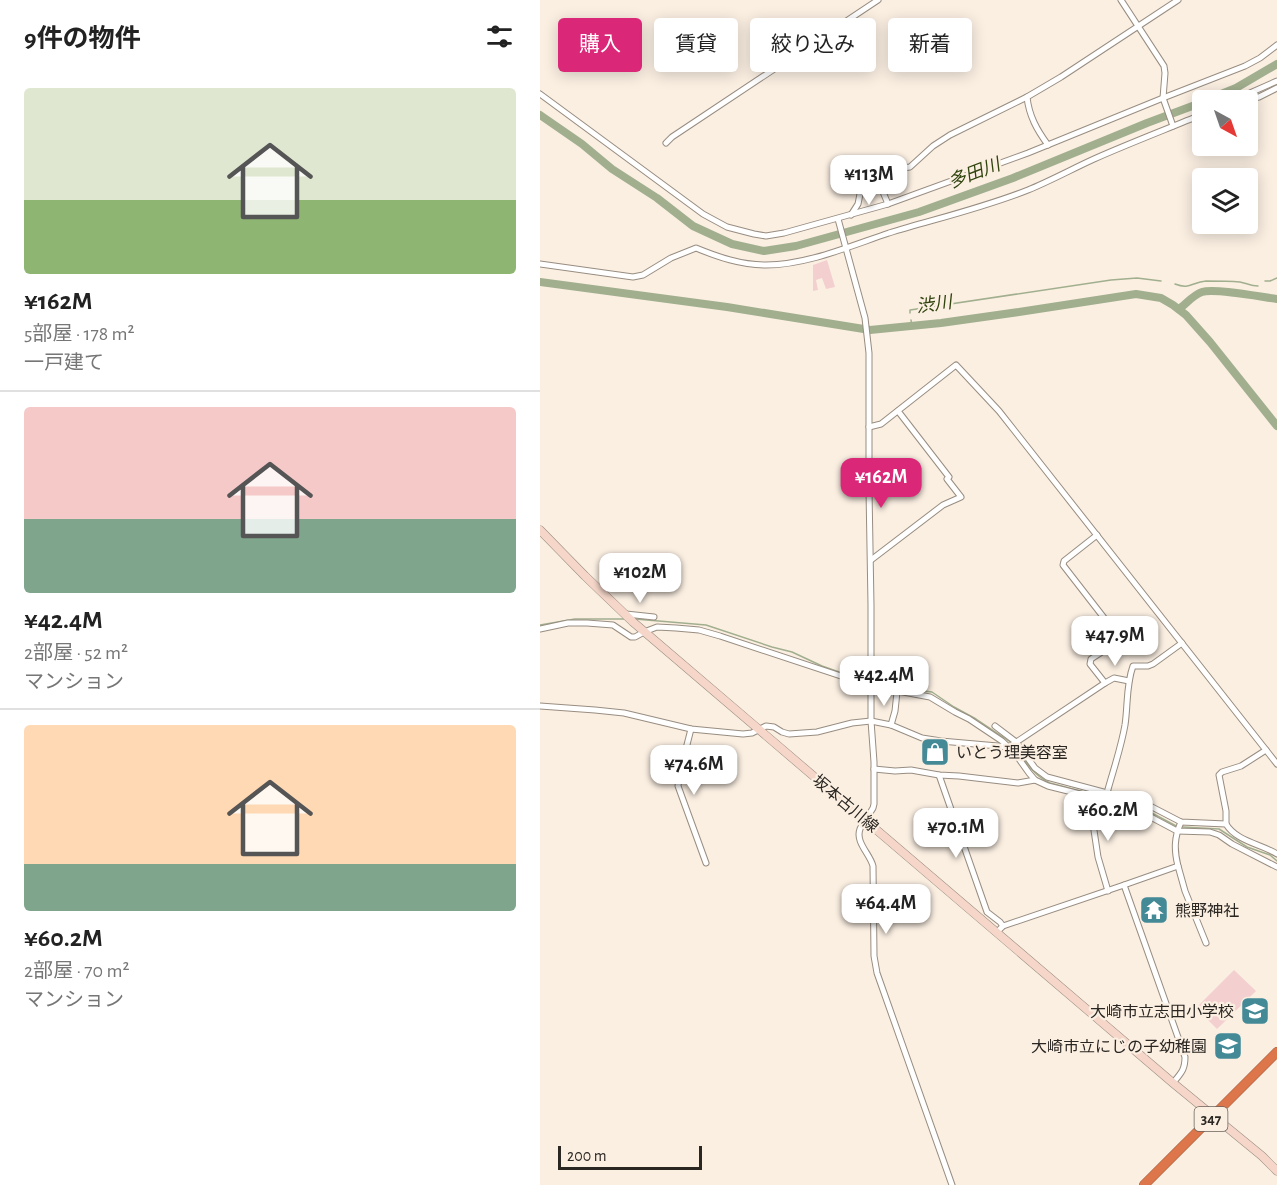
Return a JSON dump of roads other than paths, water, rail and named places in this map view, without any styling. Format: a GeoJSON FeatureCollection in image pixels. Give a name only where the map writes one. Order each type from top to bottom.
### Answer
{"type":"FeatureCollection","features":[{"type":"Feature","properties":{"kind":"highway","name":"347"},"geometry":{"type":"LineString","coordinates":[[1144,1185],[1277,1052]]}},
{"type":"Feature","properties":{"kind":"main road","name":"坂本古川線"},"geometry":{"type":"LineString","coordinates":[[541,533],[644,632],[866,820],[1000,929],[1173,1083],[1214,1115],[1277,1171]]}},
{"type":"Feature","properties":{"kind":"street"},"geometry":{"type":"LineString","coordinates":[[666,143],[878,0]]}},
{"type":"Feature","properties":{"kind":"street"},"geometry":{"type":"LineString","coordinates":[[1121,0],[1164,66],[1163,99],[1173,125]]}},
{"type":"Feature","properties":{"kind":"street"},"geometry":{"type":"LineString","coordinates":[[888,204],[870,173],[910,167],[950,135],[1027,97],[1061,77],[1178,0]]}},
{"type":"Feature","properties":{"kind":"street"},"geometry":{"type":"LineString","coordinates":[[540,94],[703,214],[727,227],[766,236],[838,221],[1048,145],[1252,63],[1277,45]]}},
{"type":"Feature","properties":{"kind":"street"},"geometry":{"type":"LineString","coordinates":[[1257,90],[1277,81]]}},
{"type":"Feature","properties":{"kind":"street"},"geometry":{"type":"LineString","coordinates":[[1258,97],[1277,88]]}},
{"type":"Feature","properties":{"kind":"street"},"geometry":{"type":"LineString","coordinates":[[1027,97],[1028,110],[1048,145]]}},
{"type":"Feature","properties":{"kind":"street"},"geometry":{"type":"LineString","coordinates":[[540,264],[633,277],[643,275],[671,258],[696,248],[734,261],[764,265],[798,261],[978,207],[1028,189],[1090,160],[1192,118]]}},
{"type":"Feature","properties":{"kind":"street"},"geometry":{"type":"LineString","coordinates":[[851,215],[858,204],[861,189]]}},
{"type":"Feature","properties":{"kind":"street"},"geometry":{"type":"LineString","coordinates":[[838,221],[865,320],[869,353],[868,490],[874,804],[859,833],[859,839],[873,866],[874,956],[877,973],[952,1185]]}},
{"type":"Feature","properties":{"kind":"street"},"geometry":{"type":"LineString","coordinates":[[869,427],[881,424],[957,365],[999,411],[1277,764]]}},
{"type":"Feature","properties":{"kind":"street"},"geometry":{"type":"LineString","coordinates":[[871,560],[943,505],[961,497],[947,479],[949,477],[898,411]]}},
{"type":"Feature","properties":{"kind":"street"},"geometry":{"type":"LineString","coordinates":[[1097,536],[1063,563],[1115,632],[1114,644],[1090,661],[1105,682]]}},
{"type":"Feature","properties":{"kind":"street"},"geometry":{"type":"LineString","coordinates":[[624,614],[654,617]]}},
{"type":"Feature","properties":{"kind":"street"},"geometry":{"type":"LineString","coordinates":[[540,629],[568,622],[613,625],[631,637],[657,627],[699,630],[897,692],[930,697],[1012,745],[1035,780],[1048,786],[1091,794],[1107,793],[1152,807],[1179,827],[1226,824]]}},
{"type":"Feature","properties":{"kind":"street"},"geometry":{"type":"LineString","coordinates":[[1107,793],[1123,733],[1133,666],[1154,664],[1182,643]]}},
{"type":"Feature","properties":{"kind":"street"},"geometry":{"type":"LineString","coordinates":[[540,706],[624,713],[691,729],[743,734],[752,733],[766,726],[789,734],[818,732],[852,723],[871,721],[891,725],[922,738],[1012,745],[1105,682],[1114,678],[1129,681]]}},
{"type":"Feature","properties":{"kind":"street"},"geometry":{"type":"LineString","coordinates":[[891,725],[897,692]]}},
{"type":"Feature","properties":{"kind":"street"},"geometry":{"type":"LineString","coordinates":[[994,726],[1035,768],[1047,777],[1179,827],[1220,835],[1232,844],[1277,867]]}},
{"type":"Feature","properties":{"kind":"street"},"geometry":{"type":"LineString","coordinates":[[691,729],[678,786],[706,863]]}},
{"type":"Feature","properties":{"kind":"street"},"geometry":{"type":"LineString","coordinates":[[1266,750],[1241,766],[1219,774],[1226,811],[1226,824],[1229,829],[1255,845],[1277,854]]}},
{"type":"Feature","properties":{"kind":"street"},"geometry":{"type":"LineString","coordinates":[[874,769],[911,770],[1018,783],[1035,780]]}},
{"type":"Feature","properties":{"kind":"street"},"geometry":{"type":"LineString","coordinates":[[939,775],[987,912],[1000,922],[1000,929],[1178,866]]}},
{"type":"Feature","properties":{"kind":"street"},"geometry":{"type":"LineString","coordinates":[[1091,794],[1098,857],[1108,891]]}},
{"type":"Feature","properties":{"kind":"street"},"geometry":{"type":"LineString","coordinates":[[1179,827],[1174,850],[1185,891],[1206,944]]}},
{"type":"Feature","properties":{"kind":"street"},"geometry":{"type":"LineString","coordinates":[[1124,885],[1185,1057],[1185,1065],[1173,1083]]}},
{"type":"Feature","properties":{"kind":"waterway","name":"多田川"},"geometry":{"type":"LineString","coordinates":[[1231,90],[1277,64]]}},
{"type":"Feature","properties":{"kind":"waterway","name":"多田川"},"geometry":{"type":"LineString","coordinates":[[540,115],[693,226],[732,244],[764,251],[796,246],[919,212],[1013,178],[1192,106]]}},
{"type":"Feature","properties":{"kind":"waterway"},"geometry":{"type":"LineString","coordinates":[[910,313],[910,310],[1111,280],[1137,278],[1161,281]]}},
{"type":"Feature","properties":{"kind":"waterway"},"geometry":{"type":"LineString","coordinates":[[1265,281],[1277,278]]}},
{"type":"Feature","properties":{"kind":"waterway"},"geometry":{"type":"LineString","coordinates":[[1175,284],[1188,286],[1206,281],[1223,281],[1258,286]]}},
{"type":"Feature","properties":{"kind":"waterway","name":"渋川"},"geometry":{"type":"LineString","coordinates":[[540,282],[727,307],[870,330],[941,323],[1136,294],[1161,298],[1186,315],[1277,426]]}},
{"type":"Feature","properties":{"kind":"waterway"},"geometry":{"type":"LineString","coordinates":[[1179,309],[1196,295],[1208,291],[1277,299]]}},
{"type":"Feature","properties":{"kind":"waterway","name":"渋川"},"geometry":{"type":"LineString","coordinates":[[911,320],[912,326]]}},
{"type":"Feature","properties":{"kind":"waterway"},"geometry":{"type":"LineString","coordinates":[[540,625],[575,619],[624,619]]}},
{"type":"Feature","properties":{"kind":"waterway"},"geometry":{"type":"LineString","coordinates":[[635,619],[706,625],[792,652],[822,666],[869,681]]}},
{"type":"Feature","properties":{"kind":"waterway"},"geometry":{"type":"LineString","coordinates":[[874,681],[906,689],[932,692],[1012,743]]}},
{"type":"Feature","properties":{"kind":"waterway"},"geometry":{"type":"LineString","coordinates":[[1015,747],[1034,772],[1050,783],[1129,804],[1178,827]]}},
{"type":"Feature","properties":{"kind":"waterway"},"geometry":{"type":"LineString","coordinates":[[1183,827],[1219,829],[1247,847],[1270,855],[1277,861]]}},
{"type":"Feature","properties":{"kind":"place","name":"いとう理美容室"},"geometry":{"type":"Point","coordinates":[935,752]}},
{"type":"Feature","properties":{"kind":"place","name":"熊野神社"},"geometry":{"type":"Point","coordinates":[1154,910]}},
{"type":"Feature","properties":{"kind":"place","name":"大崎市立志田小学校"},"geometry":{"type":"Point","coordinates":[1255,1011]}},
{"type":"Feature","properties":{"kind":"place","name":"大崎市立にじの子幼稚園"},"geometry":{"type":"Point","coordinates":[1228,1046]}}]}
